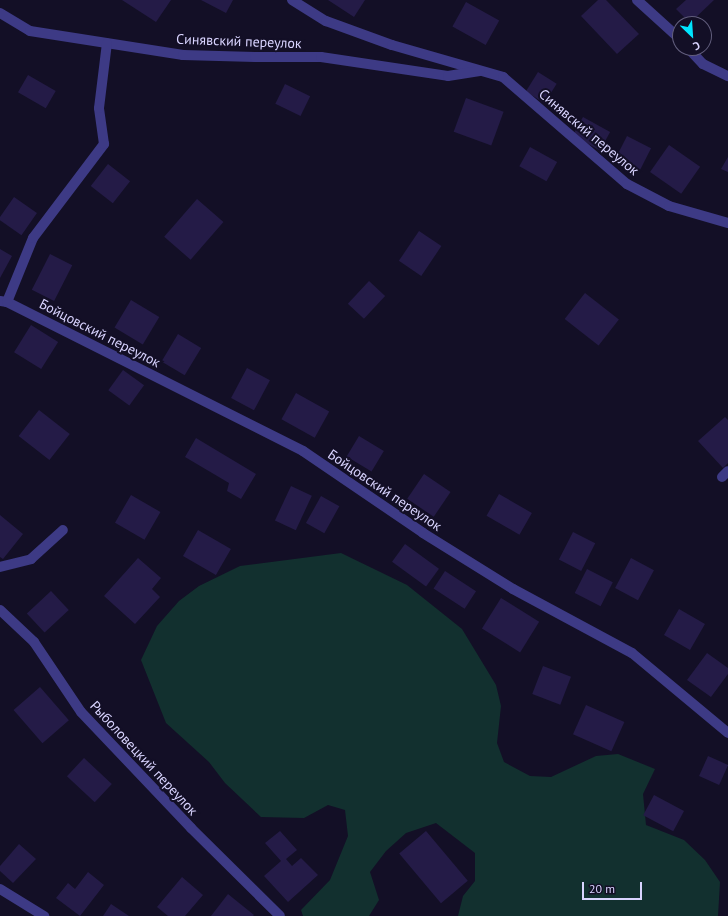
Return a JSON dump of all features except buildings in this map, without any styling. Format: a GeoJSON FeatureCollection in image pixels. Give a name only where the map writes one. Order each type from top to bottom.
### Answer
{"type":"FeatureCollection","features":[{"type":"Feature","properties":{"kind":"street","name":"Синявский переулок"},"geometry":{"type":"LineString","coordinates":[[292,0],[326,21],[392,45],[503,77],[627,184],[669,206],[728,223]]}},
{"type":"Feature","properties":{"kind":"street"},"geometry":{"type":"LineString","coordinates":[[637,0],[672,33]]}},
{"type":"Feature","properties":{"kind":"street","name":"Синявский переулок"},"geometry":{"type":"LineString","coordinates":[[0,13],[30,31],[183,54],[255,58],[321,57],[448,76],[482,71]]}},
{"type":"Feature","properties":{"kind":"street","name":"Бойцовский переулок"},"geometry":{"type":"LineString","coordinates":[[107,43],[99,108],[104,144],[33,238],[3,301],[303,451],[436,541],[514,589],[632,653],[728,733]]}},
{"type":"Feature","properties":{"kind":"street"},"geometry":{"type":"LineString","coordinates":[[696,56],[704,64],[728,76]]}},
{"type":"Feature","properties":{"kind":"street"},"geometry":{"type":"LineString","coordinates":[[0,568],[31,560],[63,530]]}},
{"type":"Feature","properties":{"kind":"street","name":"Рыболовецкий переулок"},"geometry":{"type":"LineString","coordinates":[[0,610],[34,642],[81,712],[191,828],[280,916]]}},
{"type":"Feature","properties":{"kind":"street"},"geometry":{"type":"LineString","coordinates":[[0,889],[44,916]]}},
{"type":"Feature","properties":{"kind":"green space"},"geometry":{"type":"Polygon","coordinates":[[[341,553],[407,585],[462,629],[496,685],[501,706],[497,743],[504,762],[530,776],[551,777],[596,756],[618,754],[655,769],[643,794],[646,825],[684,840],[705,860],[720,882],[718,916],[458,916],[463,896],[475,881],[475,853],[436,823],[406,833],[386,851],[370,872],[379,900],[369,916],[303,916],[301,910],[330,880],[348,836],[345,810],[328,805],[304,818],[261,817],[225,783],[209,762],[166,723],[141,660],[157,626],[179,601],[199,586],[240,566],[341,553]]]}}]}
